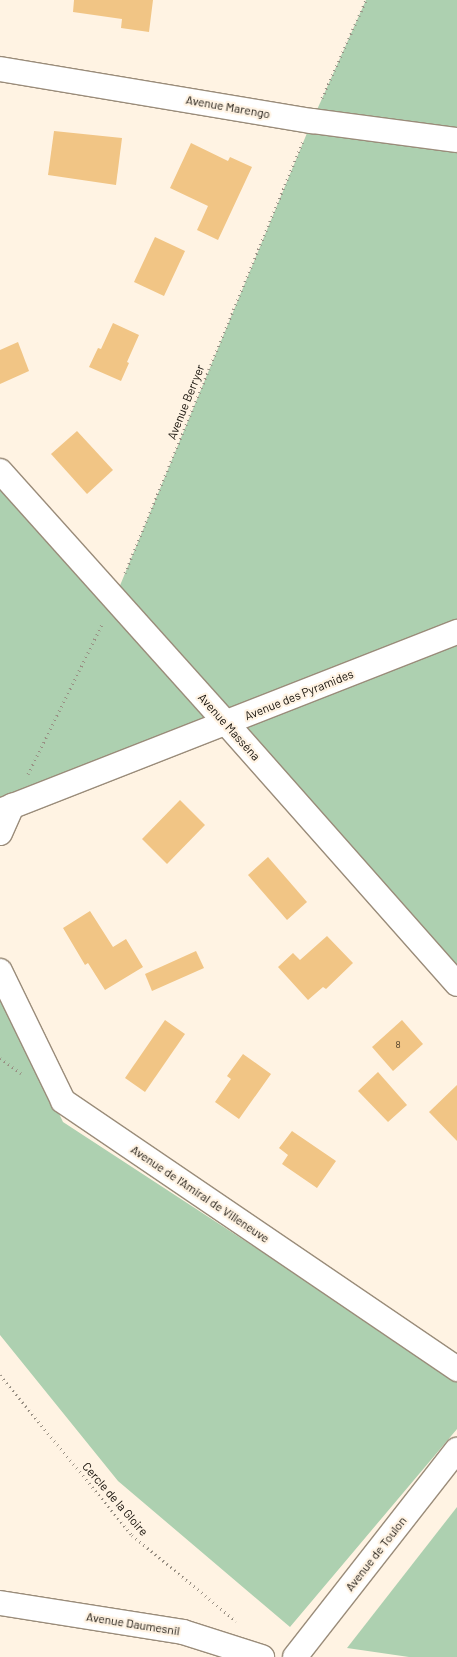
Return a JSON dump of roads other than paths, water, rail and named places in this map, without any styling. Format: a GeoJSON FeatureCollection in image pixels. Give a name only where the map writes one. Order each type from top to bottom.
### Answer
{"type":"FeatureCollection","features":[{"type":"Feature","properties":{"kind":"street","name":"Avenue Marengo"},"geometry":{"type":"LineString","coordinates":[[0,69],[312,121],[457,140]]}},
{"type":"Feature","properties":{"kind":"street","name":"Avenue Masséna"},"geometry":{"type":"LineString","coordinates":[[0,471],[457,984]]}},
{"type":"Feature","properties":{"kind":"street","name":"Avenue des Pyramides"},"geometry":{"type":"LineString","coordinates":[[6,809],[227,724],[457,632]]}},
{"type":"Feature","properties":{"kind":"street"},"geometry":{"type":"LineString","coordinates":[[0,833],[6,809]]}},
{"type":"Feature","properties":{"kind":"street","name":"Avenue de l'Amiral de Villeneuve"},"geometry":{"type":"LineString","coordinates":[[0,971],[63,1101],[457,1369]]}},
{"type":"Feature","properties":{"kind":"street","name":"Avenue de Toulon"},"geometry":{"type":"LineString","coordinates":[[295,1657],[457,1450]]}},
{"type":"Feature","properties":{"kind":"street","name":"Avenue Daumesnil"},"geometry":{"type":"LineString","coordinates":[[0,1603],[183,1632],[262,1657]]}}]}
